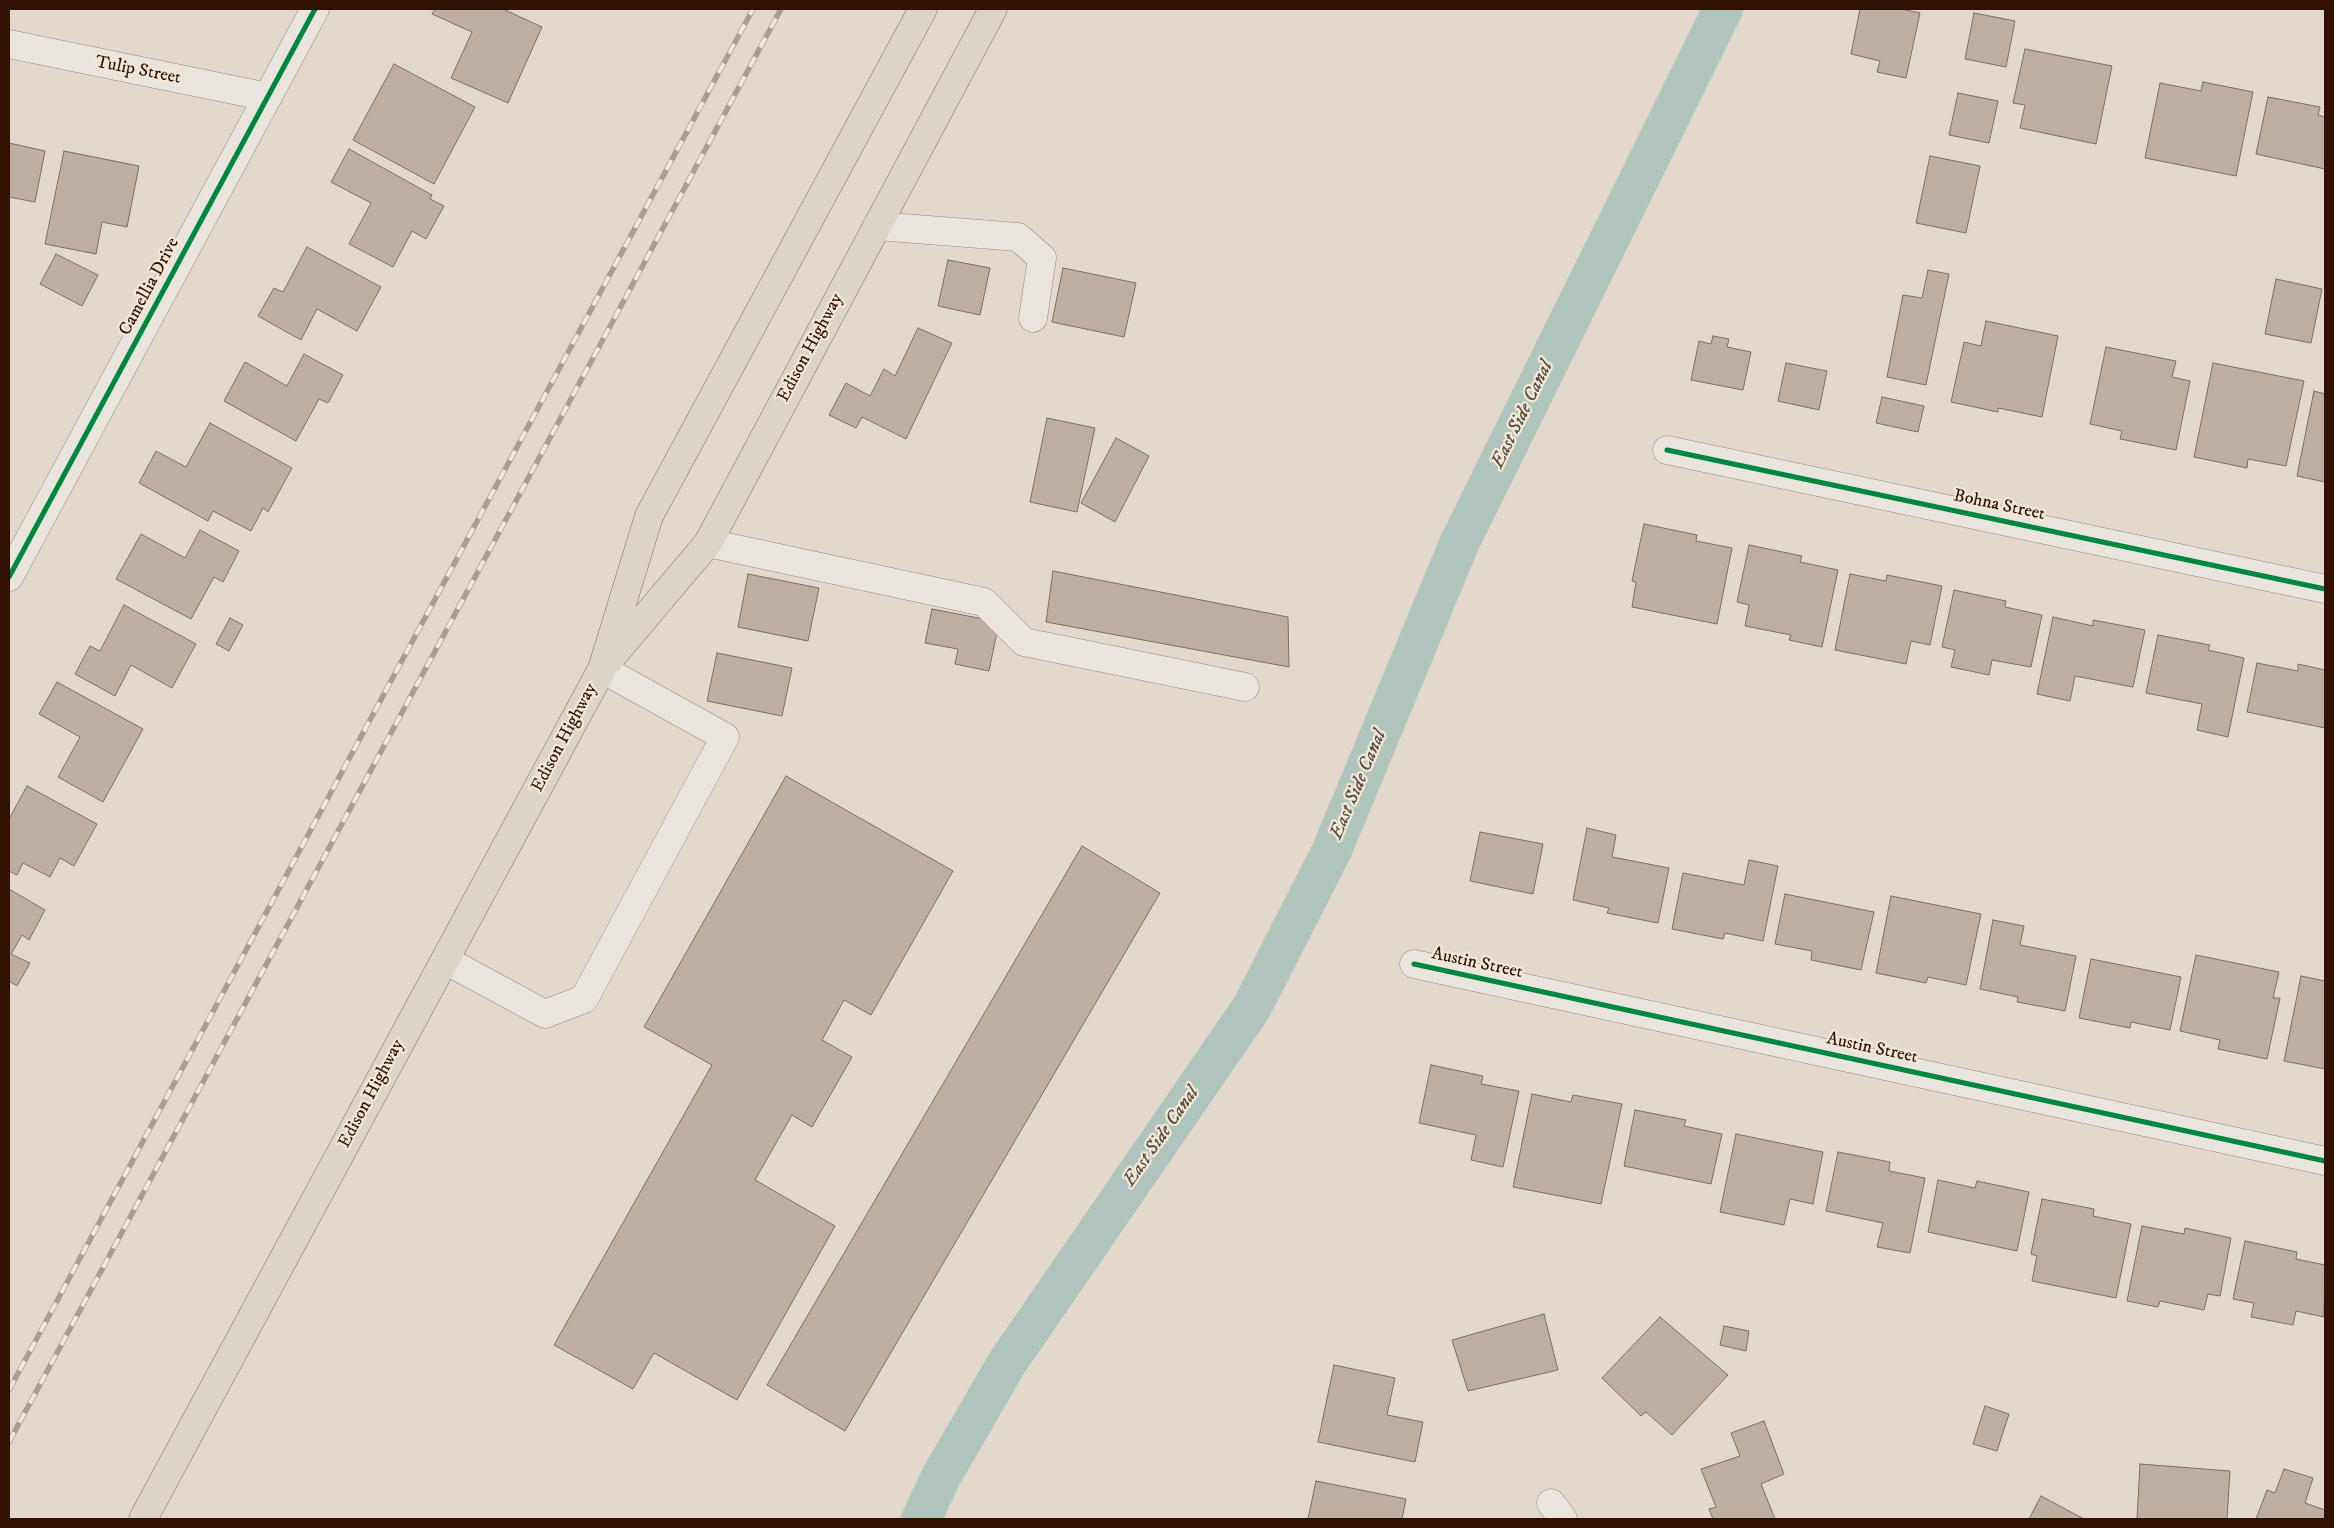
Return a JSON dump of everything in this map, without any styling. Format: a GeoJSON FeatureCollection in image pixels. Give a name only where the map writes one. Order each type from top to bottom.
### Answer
{"type":"FeatureCollection","features":[{"type":"Feature","properties":{"kind":"main road","name":"Edison Highway"},"geometry":{"type":"LineString","coordinates":[[143,1519],[602,669],[649,516],[923,9]]}},
{"type":"Feature","properties":{"kind":"main road","name":"Edison Highway"},"geometry":{"type":"LineString","coordinates":[[602,669],[708,543],[992,9]]}},
{"type":"Feature","properties":{"kind":"street","name":"Camellia Drive"},"geometry":{"type":"LineString","coordinates":[[9,578],[15,552],[315,9]]}},
{"type":"Feature","properties":{"kind":"street","name":"Tulip Street"},"geometry":{"type":"LineString","coordinates":[[9,44],[268,97]]}},
{"type":"Feature","properties":{"kind":"street"},"geometry":{"type":"LineString","coordinates":[[876,226],[1018,237],[1042,258],[1033,318]]}},
{"type":"Feature","properties":{"kind":"street","name":"Bohna Street"},"geometry":{"type":"LineString","coordinates":[[1667,450],[2325,589]]}},
{"type":"Feature","properties":{"kind":"street"},"geometry":{"type":"LineString","coordinates":[[708,543],[984,602],[1024,642],[1245,687]]}},
{"type":"Feature","properties":{"kind":"street"},"geometry":{"type":"LineString","coordinates":[[445,960],[545,1014],[584,999],[725,737],[602,669]]}},
{"type":"Feature","properties":{"kind":"street","name":"Austin Street"},"geometry":{"type":"LineString","coordinates":[[1414,964],[2325,1161]]}},
{"type":"Feature","properties":{"kind":"building"},"geometry":{"type":"Polygon","coordinates":[[[435,9],[503,9],[542,27],[508,103],[451,78],[472,32],[432,14],[435,9]]]}},
{"type":"Feature","properties":{"kind":"building"},"geometry":{"type":"Polygon","coordinates":[[[1860,9],[1901,9],[1920,13],[1906,78],[1877,72],[1880,61],[1851,54],[1860,9]]]}},
{"type":"Feature","properties":{"kind":"building"},"geometry":{"type":"Polygon","coordinates":[[[1974,13],[2015,21],[2006,67],[1965,59],[1974,13]]]}},
{"type":"Feature","properties":{"kind":"building"},"geometry":{"type":"Polygon","coordinates":[[[2025,49],[2112,66],[2096,144],[2020,128],[2025,105],[2013,103],[2025,49]]]}},
{"type":"Feature","properties":{"kind":"building"},"geometry":{"type":"Polygon","coordinates":[[[394,64],[475,107],[434,184],[353,140],[394,64]]]}},
{"type":"Feature","properties":{"kind":"building"},"geometry":{"type":"Polygon","coordinates":[[[2203,82],[2253,92],[2236,176],[2145,158],[2160,83],[2201,91],[2203,82]]]}},
{"type":"Feature","properties":{"kind":"building"},"geometry":{"type":"Polygon","coordinates":[[[1958,93],[1998,101],[1989,143],[1949,135],[1958,93]]]}},
{"type":"Feature","properties":{"kind":"building"},"geometry":{"type":"Polygon","coordinates":[[[2268,97],[2320,107],[2318,115],[2325,117],[2325,169],[2256,154],[2268,97]]]}},
{"type":"Feature","properties":{"kind":"building"},"geometry":{"type":"Polygon","coordinates":[[[9,143],[45,151],[35,202],[9,197],[9,143]]]}},
{"type":"Feature","properties":{"kind":"building"},"geometry":{"type":"Polygon","coordinates":[[[349,149],[432,195],[430,199],[444,206],[426,239],[412,231],[393,267],[349,244],[371,203],[331,182],[349,149]]]}},
{"type":"Feature","properties":{"kind":"building"},"geometry":{"type":"Polygon","coordinates":[[[64,151],[139,166],[127,227],[102,222],[96,254],[45,244],[64,151]]]}},
{"type":"Feature","properties":{"kind":"building"},"geometry":{"type":"Polygon","coordinates":[[[1930,156],[1980,166],[1966,233],[1916,223],[1930,156]]]}},
{"type":"Feature","properties":{"kind":"building"},"geometry":{"type":"Polygon","coordinates":[[[307,247],[381,287],[357,331],[317,309],[301,340],[258,316],[274,288],[283,292],[307,247]]]}},
{"type":"Feature","properties":{"kind":"building"},"geometry":{"type":"Polygon","coordinates":[[[56,254],[98,275],[82,306],[40,284],[56,254]]]}},
{"type":"Feature","properties":{"kind":"building"},"geometry":{"type":"Polygon","coordinates":[[[948,260],[990,268],[980,315],[938,306],[948,260]]]}},
{"type":"Feature","properties":{"kind":"building"},"geometry":{"type":"Polygon","coordinates":[[[1063,268],[1136,283],[1124,337],[1052,322],[1063,268]]]}},
{"type":"Feature","properties":{"kind":"building"},"geometry":{"type":"Polygon","coordinates":[[[1928,270],[1949,274],[1926,385],[1887,377],[1903,295],[1922,298],[1928,270]]]}},
{"type":"Feature","properties":{"kind":"building"},"geometry":{"type":"Polygon","coordinates":[[[2276,279],[2322,289],[2311,343],[2265,334],[2276,279]]]}},
{"type":"Feature","properties":{"kind":"building"},"geometry":{"type":"Polygon","coordinates":[[[1986,321],[2058,336],[2042,417],[1998,408],[1998,412],[1951,402],[1964,342],[1981,346],[1986,321]]]}},
{"type":"Feature","properties":{"kind":"building"},"geometry":{"type":"Polygon","coordinates":[[[918,328],[952,343],[906,439],[862,417],[856,428],[829,415],[846,383],[870,396],[884,369],[895,376],[918,328]]]}},
{"type":"Feature","properties":{"kind":"building"},"geometry":{"type":"Polygon","coordinates":[[[1713,336],[1729,339],[1727,347],[1751,352],[1743,390],[1691,380],[1699,341],[1711,344],[1713,336]]]}},
{"type":"Feature","properties":{"kind":"building"},"geometry":{"type":"Polygon","coordinates":[[[2106,347],[2176,361],[2172,377],[2190,381],[2176,450],[2120,439],[2122,431],[2090,424],[2106,347]]]}},
{"type":"Feature","properties":{"kind":"building"},"geometry":{"type":"Polygon","coordinates":[[[304,354],[343,375],[328,403],[319,399],[296,441],[224,401],[245,362],[287,386],[304,354]]]}},
{"type":"Feature","properties":{"kind":"building"},"geometry":{"type":"Polygon","coordinates":[[[1786,363],[1827,371],[1819,410],[1778,401],[1786,363]]]}},
{"type":"Feature","properties":{"kind":"building"},"geometry":{"type":"Polygon","coordinates":[[[2213,363],[2304,381],[2286,466],[2248,459],[2247,468],[2194,457],[2213,363]]]}},
{"type":"Feature","properties":{"kind":"building"},"geometry":{"type":"Polygon","coordinates":[[[2314,391],[2325,394],[2325,482],[2297,476],[2314,391]]]}},
{"type":"Feature","properties":{"kind":"building"},"geometry":{"type":"Polygon","coordinates":[[[1882,397],[1924,406],[1918,432],[1876,423],[1882,397]]]}},
{"type":"Feature","properties":{"kind":"building"},"geometry":{"type":"Polygon","coordinates":[[[1047,418],[1095,428],[1077,512],[1030,502],[1047,418]]]}},
{"type":"Feature","properties":{"kind":"building"},"geometry":{"type":"Polygon","coordinates":[[[210,423],[292,468],[268,512],[263,508],[251,531],[213,511],[208,521],[139,483],[156,451],[186,467],[210,423]]]}},
{"type":"Feature","properties":{"kind":"building"},"geometry":{"type":"Polygon","coordinates":[[[1116,438],[1149,456],[1115,522],[1081,503],[1116,438]]]}},
{"type":"Feature","properties":{"kind":"building"},"geometry":{"type":"Polygon","coordinates":[[[1644,524],[1697,535],[1696,541],[1732,548],[1717,624],[1632,607],[1636,582],[1632,581],[1644,524]]]}},
{"type":"Feature","properties":{"kind":"building"},"geometry":{"type":"Polygon","coordinates":[[[200,530],[239,551],[223,582],[214,577],[191,619],[116,579],[141,534],[185,558],[200,530]]]}},
{"type":"Feature","properties":{"kind":"building"},"geometry":{"type":"Polygon","coordinates":[[[1749,545],[1802,556],[1800,562],[1838,570],[1822,647],[1789,640],[1791,635],[1745,626],[1749,605],[1737,602],[1749,545]]]}},
{"type":"Feature","properties":{"kind":"building"},"geometry":{"type":"Polygon","coordinates":[[[1053,571],[1288,617],[1289,667],[1046,622],[1053,571]]]}},
{"type":"Feature","properties":{"kind":"building"},"geometry":{"type":"Polygon","coordinates":[[[748,574],[819,588],[808,641],[738,627],[748,574]]]}},
{"type":"Feature","properties":{"kind":"building"},"geometry":{"type":"Polygon","coordinates":[[[1850,574],[1886,581],[1887,575],[1942,586],[1930,645],[1911,641],[1906,664],[1835,650],[1850,574]]]}},
{"type":"Feature","properties":{"kind":"building"},"geometry":{"type":"Polygon","coordinates":[[[1954,590],[2006,601],[2005,607],[2042,615],[2031,667],[1992,660],[1989,675],[1951,667],[1955,650],[1942,647],[1954,590]]]}},
{"type":"Feature","properties":{"kind":"building"},"geometry":{"type":"Polygon","coordinates":[[[124,605],[196,644],[172,688],[131,665],[115,696],[75,674],[90,646],[100,651],[124,605]]]}},
{"type":"Feature","properties":{"kind":"building"},"geometry":{"type":"Polygon","coordinates":[[[932,609],[999,622],[989,671],[955,664],[958,649],[925,643],[932,609]]]}},
{"type":"Feature","properties":{"kind":"building"},"geometry":{"type":"Polygon","coordinates":[[[2053,617],[2093,626],[2093,620],[2145,630],[2133,687],[2075,676],[2070,701],[2037,694],[2053,617]]]}},
{"type":"Feature","properties":{"kind":"building"},"geometry":{"type":"Polygon","coordinates":[[[230,618],[243,625],[229,651],[216,644],[230,618]]]}},
{"type":"Feature","properties":{"kind":"building"},"geometry":{"type":"Polygon","coordinates":[[[2158,635],[2210,645],[2208,650],[2244,658],[2228,737],[2197,730],[2202,704],[2146,693],[2158,635]]]}},
{"type":"Feature","properties":{"kind":"building"},"geometry":{"type":"Polygon","coordinates":[[[717,653],[792,668],[782,716],[707,701],[717,653]]]}},
{"type":"Feature","properties":{"kind":"building"},"geometry":{"type":"Polygon","coordinates":[[[2257,663],[2298,671],[2298,664],[2325,670],[2325,728],[2247,712],[2257,663]]]}},
{"type":"Feature","properties":{"kind":"building"},"geometry":{"type":"Polygon","coordinates":[[[57,682],[143,729],[103,802],[58,777],[80,737],[39,714],[57,682]]]}},
{"type":"Feature","properties":{"kind":"building"},"geometry":{"type":"Polygon","coordinates":[[[786,776],[953,871],[871,1015],[844,1000],[822,1040],[852,1057],[812,1127],[792,1115],[755,1180],[835,1226],[737,1400],[654,1353],[633,1389],[554,1345],[712,1065],[644,1027],[786,776]]]}},
{"type":"Feature","properties":{"kind":"building"},"geometry":{"type":"Polygon","coordinates":[[[27,786],[97,824],[74,866],[60,858],[50,877],[23,863],[17,875],[9,871],[9,819],[27,786]]]}},
{"type":"Feature","properties":{"kind":"building"},"geometry":{"type":"Polygon","coordinates":[[[1587,828],[1616,835],[1612,857],[1669,868],[1658,923],[1607,913],[1609,908],[1573,900],[1587,828]]]}},
{"type":"Feature","properties":{"kind":"building"},"geometry":{"type":"Polygon","coordinates":[[[1480,832],[1543,844],[1533,894],[1470,881],[1480,832]]]}},
{"type":"Feature","properties":{"kind":"building"},"geometry":{"type":"Polygon","coordinates":[[[1082,846],[1160,893],[845,1431],[767,1385],[1082,846]]]}},
{"type":"Feature","properties":{"kind":"building"},"geometry":{"type":"Polygon","coordinates":[[[1749,860],[1778,866],[1763,941],[1725,933],[1723,939],[1672,929],[1683,873],[1744,885],[1749,860]]]}},
{"type":"Feature","properties":{"kind":"building"},"geometry":{"type":"Polygon","coordinates":[[[9,889],[45,910],[29,940],[22,935],[11,954],[30,963],[17,986],[9,981],[9,889]]]}},
{"type":"Feature","properties":{"kind":"building"},"geometry":{"type":"Polygon","coordinates":[[[1785,894],[1874,912],[1861,970],[1811,960],[1812,951],[1775,944],[1785,894]]]}},
{"type":"Feature","properties":{"kind":"building"},"geometry":{"type":"Polygon","coordinates":[[[1891,896],[1981,914],[1966,985],[1928,977],[1926,983],[1876,973],[1891,896]]]}},
{"type":"Feature","properties":{"kind":"building"},"geometry":{"type":"Polygon","coordinates":[[[1993,920],[2024,926],[2020,945],[2076,956],[2065,1011],[2017,1002],[2018,997],[1980,989],[1993,920]]]}},
{"type":"Feature","properties":{"kind":"building"},"geometry":{"type":"Polygon","coordinates":[[[2196,955],[2279,972],[2273,998],[2280,998],[2267,1059],[2218,1049],[2220,1040],[2180,1031],[2196,955]]]}},
{"type":"Feature","properties":{"kind":"building"},"geometry":{"type":"Polygon","coordinates":[[[2091,959],[2181,977],[2170,1030],[2131,1022],[2130,1028],[2079,1018],[2091,959]]]}},
{"type":"Feature","properties":{"kind":"building"},"geometry":{"type":"Polygon","coordinates":[[[2301,976],[2325,981],[2325,1069],[2284,1061],[2301,976]]]}},
{"type":"Feature","properties":{"kind":"building"},"geometry":{"type":"Polygon","coordinates":[[[1431,1065],[1483,1076],[1481,1084],[1519,1091],[1503,1167],[1471,1160],[1476,1135],[1419,1123],[1431,1065]]]}},
{"type":"Feature","properties":{"kind":"building"},"geometry":{"type":"Polygon","coordinates":[[[1532,1094],[1571,1102],[1573,1095],[1622,1104],[1601,1204],[1513,1187],[1532,1094]]]}},
{"type":"Feature","properties":{"kind":"building"},"geometry":{"type":"Polygon","coordinates":[[[1635,1110],[1686,1120],[1684,1126],[1722,1134],[1711,1184],[1624,1166],[1635,1110]]]}},
{"type":"Feature","properties":{"kind":"building"},"geometry":{"type":"Polygon","coordinates":[[[1736,1134],[1823,1152],[1813,1204],[1790,1199],[1784,1225],[1720,1212],[1736,1134]]]}},
{"type":"Feature","properties":{"kind":"building"},"geometry":{"type":"Polygon","coordinates":[[[1838,1152],[1890,1162],[1889,1171],[1925,1178],[1910,1253],[1877,1247],[1883,1223],[1826,1211],[1838,1152]]]}},
{"type":"Feature","properties":{"kind":"building"},"geometry":{"type":"Polygon","coordinates":[[[1938,1180],[1975,1188],[1977,1181],[2029,1192],[2017,1251],[1928,1232],[1938,1180]]]}},
{"type":"Feature","properties":{"kind":"building"},"geometry":{"type":"Polygon","coordinates":[[[2042,1199],[2094,1209],[2093,1216],[2131,1224],[2116,1298],[2032,1281],[2037,1256],[2031,1254],[2042,1199]]]}},
{"type":"Feature","properties":{"kind":"building"},"geometry":{"type":"Polygon","coordinates":[[[2142,1226],[2184,1234],[2185,1228],[2231,1238],[2220,1296],[2208,1294],[2204,1310],[2160,1301],[2158,1307],[2127,1301],[2142,1226]]]}},
{"type":"Feature","properties":{"kind":"building"},"geometry":{"type":"Polygon","coordinates":[[[2245,1241],[2297,1252],[2296,1259],[2325,1265],[2324,1317],[2296,1311],[2293,1325],[2251,1317],[2254,1303],[2233,1299],[2245,1241]]]}},
{"type":"Feature","properties":{"kind":"building"},"geometry":{"type":"Polygon","coordinates":[[[1544,1314],[1558,1370],[1468,1391],[1452,1340],[1544,1314]]]}},
{"type":"Feature","properties":{"kind":"building"},"geometry":{"type":"Polygon","coordinates":[[[1660,1317],[1728,1375],[1672,1435],[1646,1412],[1641,1416],[1602,1378],[1660,1317]]]}},
{"type":"Feature","properties":{"kind":"building"},"geometry":{"type":"Polygon","coordinates":[[[1724,1326],[1749,1331],[1746,1351],[1720,1345],[1724,1326]]]}},
{"type":"Feature","properties":{"kind":"building"},"geometry":{"type":"Polygon","coordinates":[[[1334,1365],[1395,1378],[1387,1415],[1423,1422],[1415,1462],[1318,1442],[1334,1365]]]}},
{"type":"Feature","properties":{"kind":"building"},"geometry":{"type":"Polygon","coordinates":[[[1985,1406],[2009,1414],[1997,1451],[1973,1444],[1985,1406]]]}},
{"type":"Feature","properties":{"kind":"building"},"geometry":{"type":"Polygon","coordinates":[[[1764,1421],[1784,1474],[1761,1484],[1775,1519],[1713,1519],[1709,1509],[1716,1507],[1701,1469],[1740,1456],[1731,1433],[1764,1421]]]}},
{"type":"Feature","properties":{"kind":"building"},"geometry":{"type":"Polygon","coordinates":[[[2140,1464],[2230,1471],[2227,1519],[2137,1519],[2140,1464]]]}},
{"type":"Feature","properties":{"kind":"building"},"geometry":{"type":"Polygon","coordinates":[[[2284,1469],[2313,1478],[2305,1503],[2325,1510],[2325,1519],[2256,1519],[2267,1490],[2275,1493],[2284,1469]]]}},
{"type":"Feature","properties":{"kind":"building"},"geometry":{"type":"Polygon","coordinates":[[[1316,1481],[1406,1499],[1402,1519],[1308,1519],[1316,1481]]]}},
{"type":"Feature","properties":{"kind":"building"},"geometry":{"type":"Polygon","coordinates":[[[2041,1496],[2084,1519],[2029,1519],[2041,1496]]]}},
{"type":"Feature","properties":{"kind":"waterway","name":"East Side Canal"},"geometry":{"type":"LineString","coordinates":[[921,1519],[942,1475],[1007,1363],[1252,1007],[1332,850],[1459,544],[1723,9]]}},
{"type":"Feature","properties":{"kind":"railway"},"geometry":{"type":"LineString","coordinates":[[9,1390],[753,9]]}},
{"type":"Feature","properties":{"kind":"railway"},"geometry":{"type":"LineString","coordinates":[[9,1442],[781,9]]}},
{"type":"Feature","properties":{"kind":"cycle path"},"geometry":{"type":"LineString","coordinates":[[9,577],[315,9]]}},
{"type":"Feature","properties":{"kind":"cycle path"},"geometry":{"type":"LineString","coordinates":[[1667,450],[2325,589]]}},
{"type":"Feature","properties":{"kind":"cycle path"},"geometry":{"type":"LineString","coordinates":[[1414,964],[2325,1161]]}}]}
